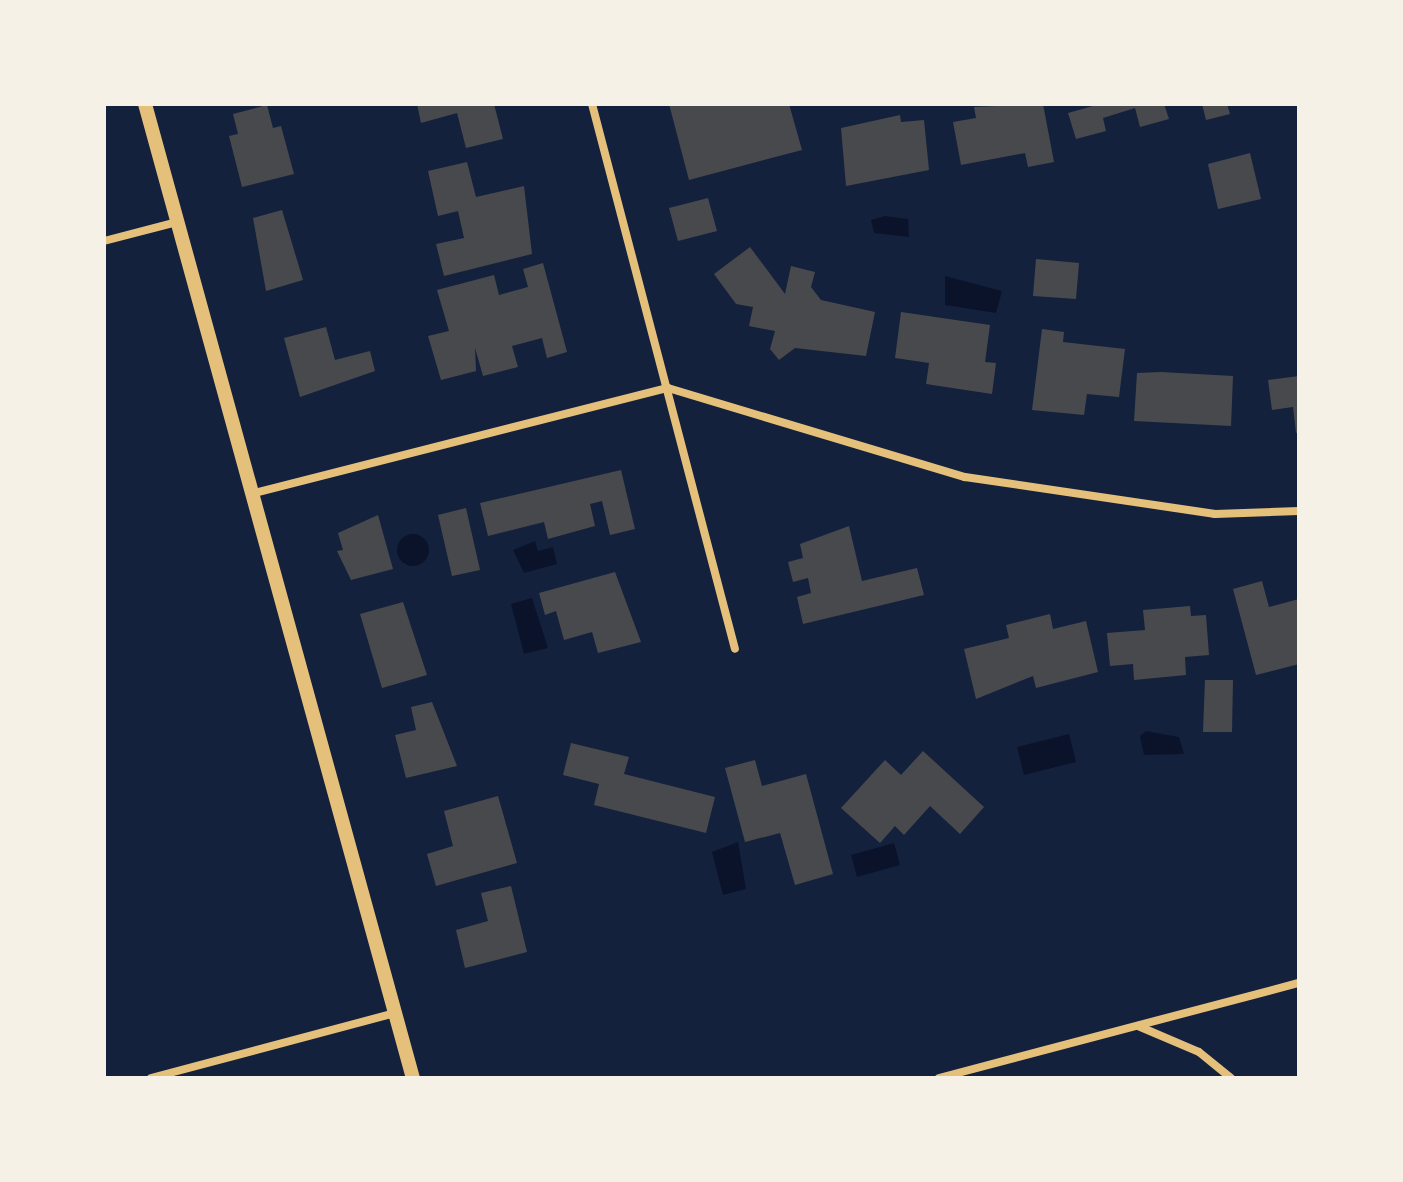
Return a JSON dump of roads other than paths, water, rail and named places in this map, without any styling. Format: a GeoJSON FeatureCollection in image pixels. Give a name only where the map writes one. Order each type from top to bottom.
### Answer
{"type":"FeatureCollection","features":[{"type":"Feature","properties":{"kind":"street"},"geometry":{"type":"LineString","coordinates":[[145,104],[413,1078]]}},
{"type":"Feature","properties":{"kind":"street"},"geometry":{"type":"LineString","coordinates":[[592,104],[735,649]]}},
{"type":"Feature","properties":{"kind":"street"},"geometry":{"type":"LineString","coordinates":[[104,241],[177,222]]}},
{"type":"Feature","properties":{"kind":"street"},"geometry":{"type":"LineString","coordinates":[[251,494],[668,388],[965,477],[1215,514],[1299,511]]}},
{"type":"Feature","properties":{"kind":"street"},"geometry":{"type":"LineString","coordinates":[[939,1078],[1299,983]]}},
{"type":"Feature","properties":{"kind":"street"},"geometry":{"type":"LineString","coordinates":[[151,1078],[396,1013]]}},
{"type":"Feature","properties":{"kind":"street"},"geometry":{"type":"LineString","coordinates":[[1137,1026],[1199,1052],[1231,1078]]}},
{"type":"Feature","properties":{"kind":"water"},"geometry":{"type":"Polygon","coordinates":[[[885,216],[908,219],[909,237],[874,233],[871,220],[885,216]]]}},
{"type":"Feature","properties":{"kind":"water"},"geometry":{"type":"Polygon","coordinates":[[[945,276],[1002,291],[996,313],[945,305],[945,276]]]}},
{"type":"Feature","properties":{"kind":"water"},"geometry":{"type":"Polygon","coordinates":[[[413,534],[424,539],[429,550],[424,561],[413,566],[402,561],[397,550],[402,539],[413,534]]]}},
{"type":"Feature","properties":{"kind":"water"},"geometry":{"type":"Polygon","coordinates":[[[535,541],[538,551],[553,547],[557,564],[524,573],[513,550],[535,541]]]}},
{"type":"Feature","properties":{"kind":"water"},"geometry":{"type":"Polygon","coordinates":[[[532,598],[548,648],[524,654],[511,604],[532,598]]]}},
{"type":"Feature","properties":{"kind":"water"},"geometry":{"type":"Polygon","coordinates":[[[1146,731],[1179,737],[1184,754],[1144,755],[1140,736],[1146,731]]]}},
{"type":"Feature","properties":{"kind":"water"},"geometry":{"type":"Polygon","coordinates":[[[1069,734],[1076,762],[1024,775],[1017,747],[1069,734]]]}},
{"type":"Feature","properties":{"kind":"water"},"geometry":{"type":"Polygon","coordinates":[[[738,842],[746,889],[723,895],[712,852],[738,842]]]}},
{"type":"Feature","properties":{"kind":"water"},"geometry":{"type":"Polygon","coordinates":[[[894,843],[900,865],[857,877],[851,855],[894,843]]]}}]}
